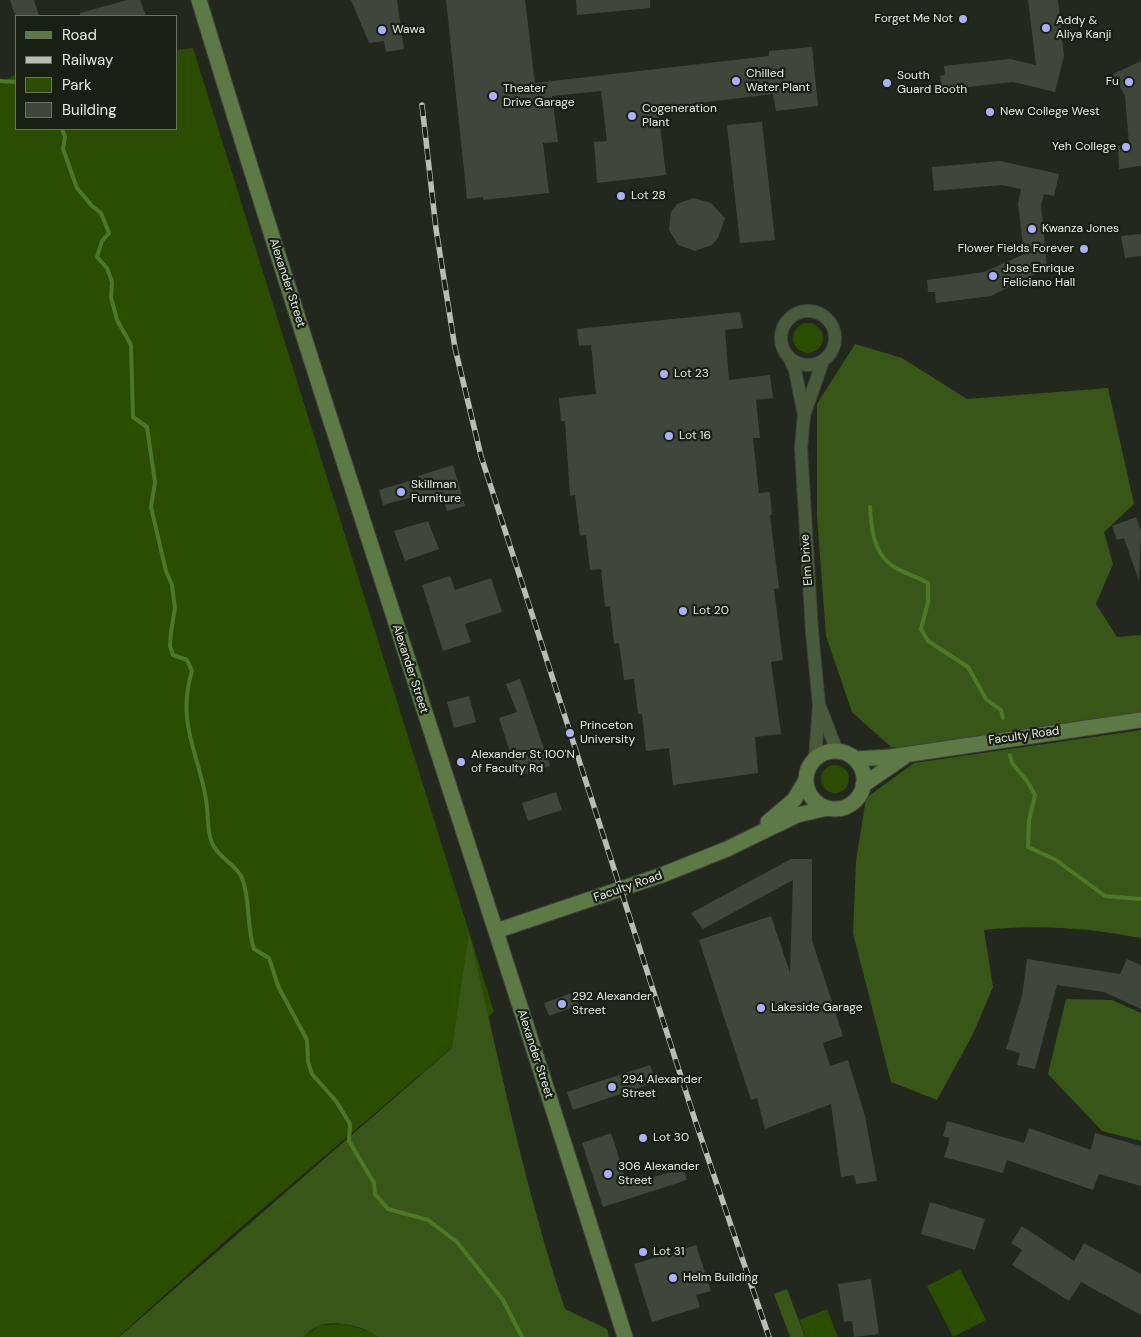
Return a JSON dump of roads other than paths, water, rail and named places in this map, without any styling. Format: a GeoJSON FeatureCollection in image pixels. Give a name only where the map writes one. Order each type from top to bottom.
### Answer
{"type":"FeatureCollection","features":[{"type":"Feature","properties":{"kind":"main road","name":"Alexander Street"},"geometry":{"type":"LineString","coordinates":[[199,0],[243,147],[367,538],[496,930],[625,1337]]}},
{"type":"Feature","properties":{"kind":"main road","name":"Faculty Road"},"geometry":{"type":"LineString","coordinates":[[855,759],[908,754],[1141,720]]}},
{"type":"Feature","properties":{"kind":"main road"},"geometry":{"type":"LineString","coordinates":[[837,751],[855,759],[860,766],[863,785],[861,793],[850,804],[835,809],[828,808],[812,798],[806,780],[807,772],[815,759],[822,754],[837,751]]}},
{"type":"Feature","properties":{"kind":"main road","name":"Faculty Road"},"geometry":{"type":"LineString","coordinates":[[863,785],[908,754]]}},
{"type":"Feature","properties":{"kind":"main road","name":"Faculty Road"},"geometry":{"type":"LineString","coordinates":[[756,833],[794,800],[806,780]]}},
{"type":"Feature","properties":{"kind":"main road","name":"Faculty Road"},"geometry":{"type":"LineString","coordinates":[[496,930],[671,872],[727,849],[756,833],[797,815],[828,808]]}},
{"type":"Feature","properties":{"kind":"street"},"geometry":{"type":"LineString","coordinates":[[813,311],[827,318],[834,329],[834,348],[823,361],[808,366],[798,363],[789,357],[781,343],[784,325],[797,313],[813,311]]}},
{"type":"Feature","properties":{"kind":"street","name":"Elm Drive"},"geometry":{"type":"LineString","coordinates":[[789,357],[795,370],[804,415]]}},
{"type":"Feature","properties":{"kind":"street","name":"Elm Drive"},"geometry":{"type":"LineString","coordinates":[[815,759],[819,705],[800,448],[804,415],[823,361]]}},
{"type":"Feature","properties":{"kind":"street","name":"Elm Drive"},"geometry":{"type":"LineString","coordinates":[[819,705],[837,751]]}},
{"type":"Feature","properties":{"kind":"waterway"},"geometry":{"type":"LineString","coordinates":[[0,81],[15,82]]}},
{"type":"Feature","properties":{"kind":"waterway"},"geometry":{"type":"LineString","coordinates":[[62,130],[65,137],[63,149],[77,188],[92,206],[101,213],[109,233],[102,241],[97,257],[107,268],[112,282],[111,297],[117,320],[131,345],[133,417],[147,427],[155,482],[151,507],[166,571],[172,585],[175,608],[170,646],[173,655],[187,660],[192,671],[186,704],[187,719],[206,800],[212,843],[218,853],[236,869],[242,878],[247,895],[250,931],[254,949],[269,958],[278,986],[307,1040],[308,1062],[312,1074],[336,1101],[350,1124],[349,1141],[374,1183],[375,1194],[388,1209],[428,1220],[457,1242],[503,1300],[522,1337]]}},
{"type":"Feature","properties":{"kind":"waterway"},"geometry":{"type":"LineString","coordinates":[[870,507],[874,538],[884,559],[898,569],[928,583],[928,602],[921,629],[928,641],[968,667],[986,699],[1001,710],[1003,718]]}},
{"type":"Feature","properties":{"kind":"waterway"},"geometry":{"type":"LineString","coordinates":[[1010,755],[1012,763],[1027,781],[1035,795],[1029,821],[1028,847],[1056,860],[1105,896],[1141,899]]}},
{"type":"Feature","properties":{"kind":"railway"},"geometry":{"type":"LineString","coordinates":[[422,105],[436,229],[455,348],[481,456],[695,1120],[769,1337]]}},
{"type":"Feature","properties":{"kind":"place","name":"Forget Me Not"},"geometry":{"type":"Point","coordinates":[963,19]}},
{"type":"Feature","properties":{"kind":"place","name":"Addy & Aliya Kanji"},"geometry":{"type":"Point","coordinates":[1046,28]}},
{"type":"Feature","properties":{"kind":"place","name":"Wawa"},"geometry":{"type":"Point","coordinates":[382,30]}},
{"type":"Feature","properties":{"kind":"place","name":"Chilled Water Plant"},"geometry":{"type":"Point","coordinates":[736,81]}},
{"type":"Feature","properties":{"kind":"place","name":"Fu"},"geometry":{"type":"Point","coordinates":[1129,82]}},
{"type":"Feature","properties":{"kind":"place","name":"South Guard Booth"},"geometry":{"type":"Point","coordinates":[887,83]}},
{"type":"Feature","properties":{"kind":"place","name":"Theater Drive Garage"},"geometry":{"type":"Point","coordinates":[493,96]}},
{"type":"Feature","properties":{"kind":"place","name":"New College West"},"geometry":{"type":"Point","coordinates":[990,112]}},
{"type":"Feature","properties":{"kind":"place","name":"Cogeneration Plant"},"geometry":{"type":"Point","coordinates":[632,116]}},
{"type":"Feature","properties":{"kind":"place","name":"Yeh College"},"geometry":{"type":"Point","coordinates":[1126,147]}},
{"type":"Feature","properties":{"kind":"place","name":"Lot 28"},"geometry":{"type":"Point","coordinates":[621,196]}},
{"type":"Feature","properties":{"kind":"place","name":"Kwanza Jones"},"geometry":{"type":"Point","coordinates":[1032,229]}},
{"type":"Feature","properties":{"kind":"place","name":"Flower Fields Forever"},"geometry":{"type":"Point","coordinates":[1084,249]}},
{"type":"Feature","properties":{"kind":"place","name":"Jose Enrique Feliciano Hall"},"geometry":{"type":"Point","coordinates":[993,276]}},
{"type":"Feature","properties":{"kind":"place","name":"Lot 23"},"geometry":{"type":"Point","coordinates":[664,374]}},
{"type":"Feature","properties":{"kind":"place","name":"Lot 16"},"geometry":{"type":"Point","coordinates":[669,436]}},
{"type":"Feature","properties":{"kind":"place","name":"Skillman Furniture"},"geometry":{"type":"Point","coordinates":[401,492]}},
{"type":"Feature","properties":{"kind":"place","name":"Lot 20"},"geometry":{"type":"Point","coordinates":[683,611]}},
{"type":"Feature","properties":{"kind":"place","name":"Princeton University"},"geometry":{"type":"Point","coordinates":[570,733]}},
{"type":"Feature","properties":{"kind":"place","name":"Alexander St 100'N of Faculty Rd"},"geometry":{"type":"Point","coordinates":[461,762]}},
{"type":"Feature","properties":{"kind":"place","name":"292 Alexander Street"},"geometry":{"type":"Point","coordinates":[562,1004]}},
{"type":"Feature","properties":{"kind":"place","name":"Lakeside Garage"},"geometry":{"type":"Point","coordinates":[761,1008]}},
{"type":"Feature","properties":{"kind":"place","name":"294 Alexander Street"},"geometry":{"type":"Point","coordinates":[612,1087]}},
{"type":"Feature","properties":{"kind":"place","name":"Lot 30"},"geometry":{"type":"Point","coordinates":[643,1138]}},
{"type":"Feature","properties":{"kind":"place","name":"306 Alexander Street"},"geometry":{"type":"Point","coordinates":[608,1174]}},
{"type":"Feature","properties":{"kind":"place","name":"Lot 31"},"geometry":{"type":"Point","coordinates":[643,1252]}},
{"type":"Feature","properties":{"kind":"place","name":"Helm Building"},"geometry":{"type":"Point","coordinates":[673,1278]}}]}
